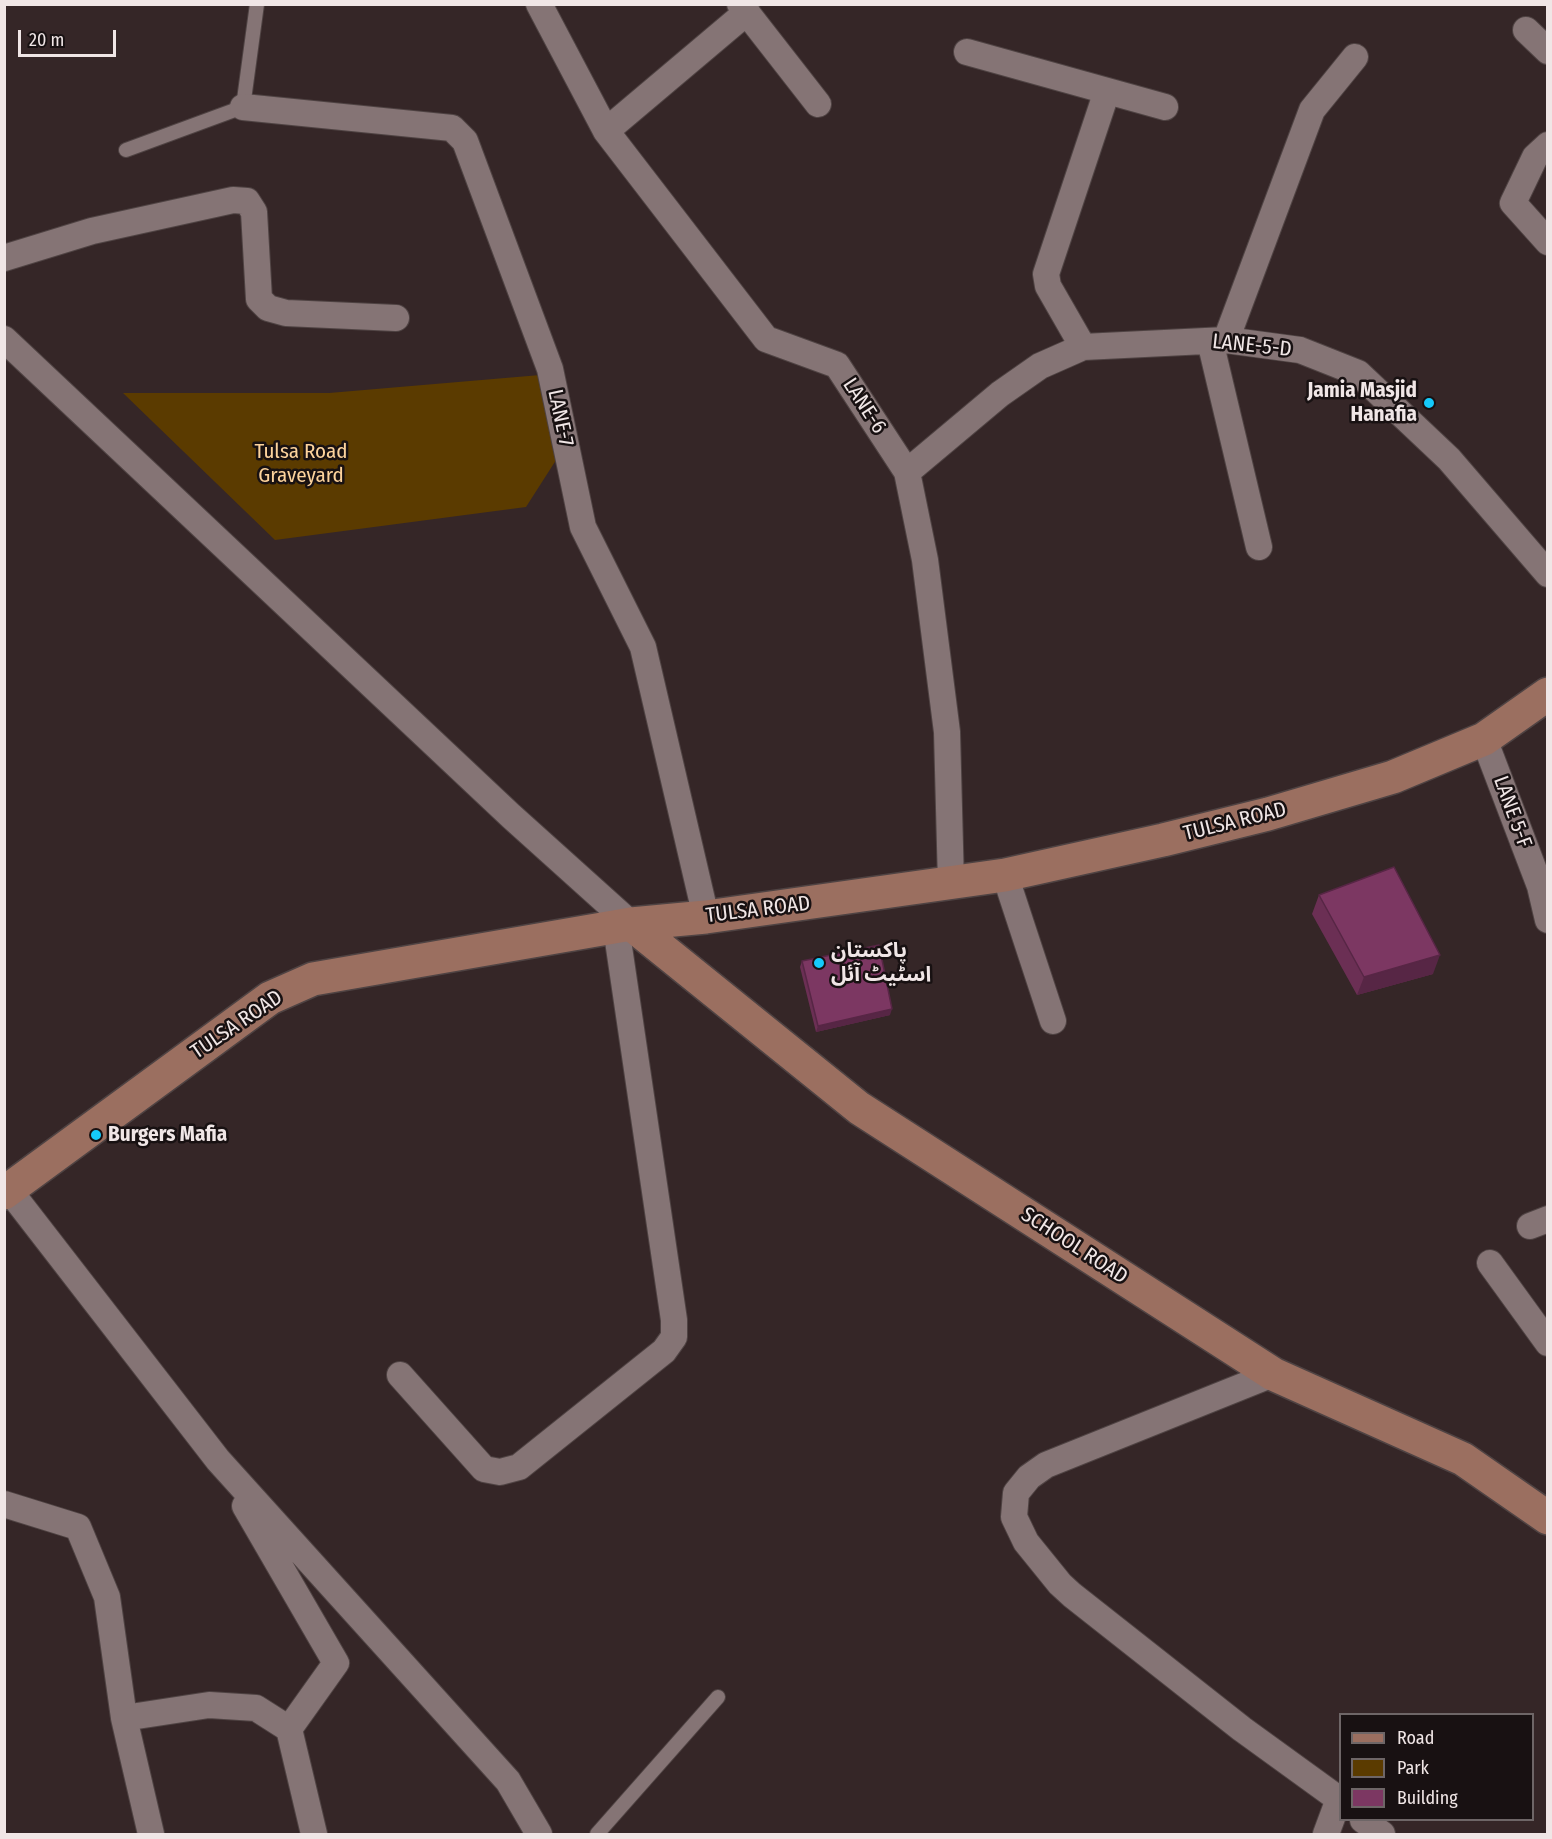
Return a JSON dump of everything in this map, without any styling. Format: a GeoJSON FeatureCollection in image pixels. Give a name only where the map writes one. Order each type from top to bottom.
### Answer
{"type":"FeatureCollection","features":[{"type":"Feature","properties":{"kind":"main road","name":"TULSA ROAD"},"geometry":{"type":"LineString","coordinates":[[7,1192],[270,998],[313,979],[624,925],[706,917],[1005,876],[1268,814],[1393,777],[1484,739],[1548,694]]}},
{"type":"Feature","properties":{"kind":"main road","name":"SCHOOL ROAD"},"geometry":{"type":"LineString","coordinates":[[624,925],[859,1108],[1273,1374],[1463,1459],[1548,1518]]}},
{"type":"Feature","properties":{"kind":"street","name":"LANE-6"},"geometry":{"type":"LineString","coordinates":[[538,4],[606,131],[766,339],[837,365],[907,472],[925,560],[947,732],[951,884]]}},
{"type":"Feature","properties":{"kind":"street"},"geometry":{"type":"LineString","coordinates":[[606,131],[743,7],[818,104]]}},
{"type":"Feature","properties":{"kind":"street"},"geometry":{"type":"LineString","coordinates":[[1526,30],[1548,51]]}},
{"type":"Feature","properties":{"kind":"street"},"geometry":{"type":"LineString","coordinates":[[967,52],[1166,107]]}},
{"type":"Feature","properties":{"kind":"street"},"geometry":{"type":"LineString","coordinates":[[1259,548],[1218,340],[1312,110],[1355,57]]}},
{"type":"Feature","properties":{"kind":"street"},"geometry":{"type":"LineString","coordinates":[[1083,347],[1048,286],[1046,273],[1107,91]]}},
{"type":"Feature","properties":{"kind":"street","name":"LANE-7"},"geometry":{"type":"LineString","coordinates":[[243,107],[452,128],[465,141],[550,369],[583,527],[643,647],[706,917]]}},
{"type":"Feature","properties":{"kind":"street"},"geometry":{"type":"LineString","coordinates":[[1548,145],[1535,157],[1513,203],[1548,242]]}},
{"type":"Feature","properties":{"kind":"street"},"geometry":{"type":"LineString","coordinates":[[4,258],[92,231],[233,200],[247,201],[254,213],[259,299],[268,308],[286,313],[396,318]]}},
{"type":"Feature","properties":{"kind":"street"},"geometry":{"type":"LineString","coordinates":[[4,339],[503,807],[624,925],[673,1309],[674,1337],[664,1351],[519,1467],[500,1472],[484,1469],[400,1375]]}},
{"type":"Feature","properties":{"kind":"street","name":"LANE-5-D"},"geometry":{"type":"LineString","coordinates":[[907,472],[1000,394],[1040,366],[1083,347],[1218,340],[1300,350],[1358,374],[1449,459],[1548,574]]}},
{"type":"Feature","properties":{"kind":"street","name":"LANE 5-F"},"geometry":{"type":"LineString","coordinates":[[1484,739],[1540,886],[1548,920]]}},
{"type":"Feature","properties":{"kind":"street"},"geometry":{"type":"LineString","coordinates":[[1005,876],[1053,1022]]}},
{"type":"Feature","properties":{"kind":"street"},"geometry":{"type":"LineString","coordinates":[[7,1192],[218,1460],[508,1781],[539,1834]]}},
{"type":"Feature","properties":{"kind":"street"},"geometry":{"type":"LineString","coordinates":[[1490,1263],[1548,1343]]}},
{"type":"Feature","properties":{"kind":"street"},"geometry":{"type":"LineString","coordinates":[[1273,1374],[1046,1465],[1029,1477],[1016,1493],[1014,1517],[1026,1542],[1059,1584],[1242,1729],[1339,1799]]}},
{"type":"Feature","properties":{"kind":"street"},"geometry":{"type":"LineString","coordinates":[[218,1460],[336,1663],[289,1730]]}},
{"type":"Feature","properties":{"kind":"street"},"geometry":{"type":"LineString","coordinates":[[4,1504],[78,1527],[107,1597],[124,1718],[151,1834]]}},
{"type":"Feature","properties":{"kind":"street"},"geometry":{"type":"LineString","coordinates":[[124,1718],[209,1706],[256,1707],[289,1730],[314,1834]]}},
{"type":"Feature","properties":{"kind":"street"},"geometry":{"type":"LineString","coordinates":[[1326,1834],[1339,1802]]}},
{"type":"Feature","properties":{"kind":"street"},"geometry":{"type":"LineString","coordinates":[[1365,1821],[1382,1834]]}},
{"type":"Feature","properties":{"kind":"lane"},"geometry":{"type":"LineString","coordinates":[[126,150],[243,107],[257,4]]}},
{"type":"Feature","properties":{"kind":"lane"},"geometry":{"type":"LineString","coordinates":[[597,1834],[718,1697]]}},
{"type":"Feature","properties":{"kind":"green space","name":"Tulsa Road Graveyard"},"geometry":{"type":"Polygon","coordinates":[[[552,374],[567,443],[526,507],[275,540],[123,393],[329,393],[552,374]]]}},
{"type":"Feature","properties":{"kind":"building"},"geometry":{"type":"Polygon","coordinates":[[[1394,867],[1440,955],[1364,977],[1319,895],[1394,867]]]}},
{"type":"Feature","properties":{"kind":"building"},"geometry":{"type":"Polygon","coordinates":[[[879,945],[892,1009],[818,1026],[802,961],[879,945]]]}},
{"type":"Feature","properties":{"kind":"place","name":"Jamia Masjid Hanafia"},"geometry":{"type":"Point","coordinates":[1429,403]}},
{"type":"Feature","properties":{"kind":"place","name":"پاکستان اسٹیٹ آئل"},"geometry":{"type":"Point","coordinates":[819,963]}},
{"type":"Feature","properties":{"kind":"place","name":"Burgers Mafia"},"geometry":{"type":"Point","coordinates":[96,1135]}}]}
